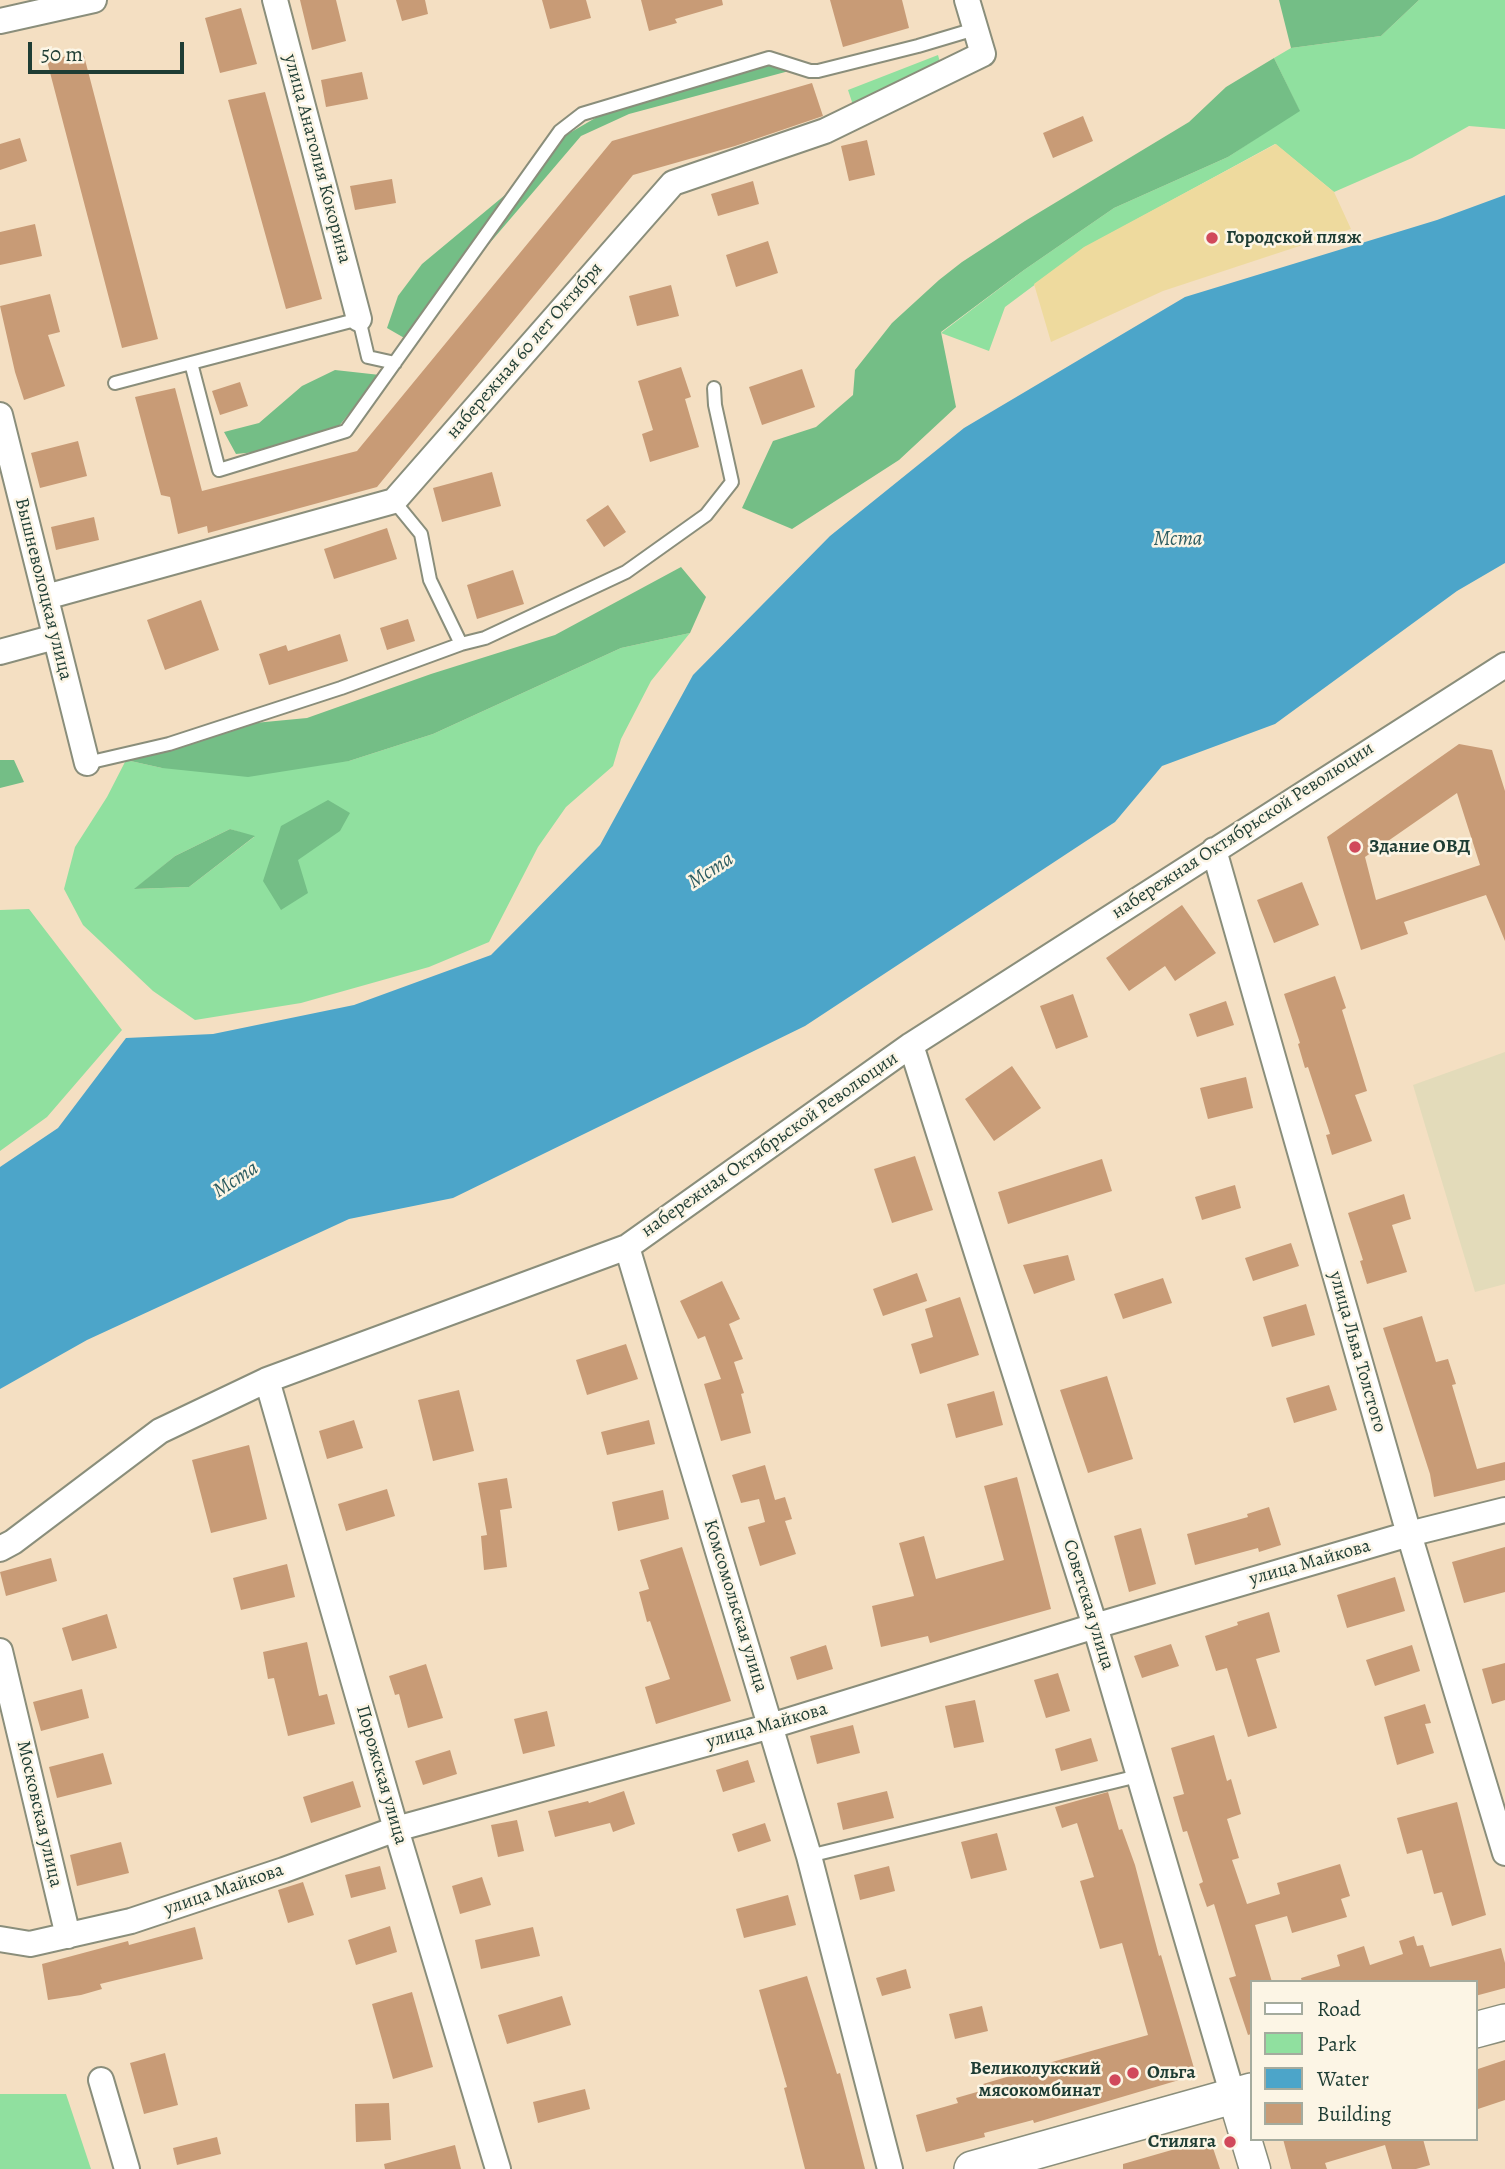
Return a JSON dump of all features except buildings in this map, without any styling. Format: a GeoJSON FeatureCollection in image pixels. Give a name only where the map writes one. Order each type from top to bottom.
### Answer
{"type":"FeatureCollection","features":[{"type":"Feature","properties":{"kind":"main road"},"geometry":{"type":"LineString","coordinates":[[1477,2029],[1505,2022]]}},
{"type":"Feature","properties":{"kind":"main road"},"geometry":{"type":"LineString","coordinates":[[972,2169],[1242,2094]]}},
{"type":"Feature","properties":{"kind":"street"},"geometry":{"type":"LineString","coordinates":[[0,21],[94,0]]}},
{"type":"Feature","properties":{"kind":"street","name":"улица Анатолия Кокорина"},"geometry":{"type":"LineString","coordinates":[[275,0],[359,319]]}},
{"type":"Feature","properties":{"kind":"street"},"geometry":{"type":"LineString","coordinates":[[967,0],[975,29]]}},
{"type":"Feature","properties":{"kind":"street","name":"набережная 60 лет Октября"},"geometry":{"type":"LineString","coordinates":[[394,501],[673,183],[825,131],[983,54],[975,29]]}},
{"type":"Feature","properties":{"kind":"street","name":"Вышневолоцкая улица"},"geometry":{"type":"LineString","coordinates":[[0,415],[87,763]]}},
{"type":"Feature","properties":{"kind":"street"},"geometry":{"type":"LineString","coordinates":[[46,597],[394,501]]}},
{"type":"Feature","properties":{"kind":"street"},"geometry":{"type":"LineString","coordinates":[[0,652],[55,637]]}},
{"type":"Feature","properties":{"kind":"street","name":"набережная Октябрьской Революции"},"geometry":{"type":"LineString","coordinates":[[0,1549],[160,1431],[267,1380],[626,1247],[911,1045],[1214,850],[1503,675]]}},
{"type":"Feature","properties":{"kind":"street","name":"улица Льва Толстого"},"geometry":{"type":"LineString","coordinates":[[1214,850],[1409,1534],[1505,1853]]}},
{"type":"Feature","properties":{"kind":"street","name":"Советская улица"},"geometry":{"type":"LineString","coordinates":[[911,1045],[1095,1626],[1138,1776],[1242,2094],[1250,2140]]}},
{"type":"Feature","properties":{"kind":"street","name":"Комсомольская улица"},"geometry":{"type":"LineString","coordinates":[[626,1247],[809,1856],[890,2169]]}},
{"type":"Feature","properties":{"kind":"street","name":"Порожская улица"},"geometry":{"type":"LineString","coordinates":[[267,1380],[396,1829],[498,2169]]}},
{"type":"Feature","properties":{"kind":"street","name":"улица Майкова"},"geometry":{"type":"LineString","coordinates":[[0,1951],[131,1922],[396,1829],[771,1726],[1095,1626],[1409,1534],[1505,1510]]}},
{"type":"Feature","properties":{"kind":"street","name":"Московская улица"},"geometry":{"type":"LineString","coordinates":[[0,1651],[68,1936]]}},
{"type":"Feature","properties":{"kind":"street","name":"улица Майкова"},"geometry":{"type":"LineString","coordinates":[[0,1939],[30,1944]]}},
{"type":"Feature","properties":{"kind":"street"},"geometry":{"type":"LineString","coordinates":[[101,2080],[127,2169]]}},
{"type":"Feature","properties":{"kind":"street","name":"Советская улица"},"geometry":{"type":"LineString","coordinates":[[1250,2141],[1255,2169]]}},
{"type":"Feature","properties":{"kind":"lane"},"geometry":{"type":"LineString","coordinates":[[191,363],[219,470],[346,431],[560,131],[582,114],[769,58],[818,71],[975,29]]}},
{"type":"Feature","properties":{"kind":"lane"},"geometry":{"type":"LineString","coordinates":[[115,383],[359,319],[368,357],[395,363]]}},
{"type":"Feature","properties":{"kind":"lane"},"geometry":{"type":"LineString","coordinates":[[87,763],[169,744],[485,638],[626,572],[706,515],[732,482],[715,405],[714,388]]}},
{"type":"Feature","properties":{"kind":"lane"},"geometry":{"type":"LineString","coordinates":[[394,501],[421,534],[430,580],[461,644]]}},
{"type":"Feature","properties":{"kind":"lane"},"geometry":{"type":"LineString","coordinates":[[809,1856],[1138,1776]]}},
{"type":"Feature","properties":{"kind":"shaded area"},"geometry":{"type":"Polygon","coordinates":[[[1505,1052],[1505,1284],[1475,1292],[1413,1085],[1505,1052]]]}},
{"type":"Feature","properties":{"kind":"green space"},"geometry":{"type":"Polygon","coordinates":[[[1279,0],[1419,0],[1381,36],[1291,48],[1279,0]]]}},
{"type":"Feature","properties":{"kind":"green space"},"geometry":{"type":"Polygon","coordinates":[[[1419,0],[1505,0],[1505,129],[1469,126],[1412,158],[1334,192],[1275,144],[1084,248],[1005,307],[989,351],[941,333],[1024,270],[1114,208],[1228,157],[1299,110],[1274,58],[1291,48],[1381,36],[1419,0]]]}},
{"type":"Feature","properties":{"kind":"green space"},"geometry":{"type":"Polygon","coordinates":[[[938,55],[941,66],[853,105],[848,90],[938,55]]]}},
{"type":"Feature","properties":{"kind":"green space"},"geometry":{"type":"Polygon","coordinates":[[[1274,58],[1300,111],[1228,157],[1114,208],[941,332],[956,407],[899,460],[792,529],[742,508],[773,441],[816,427],[853,395],[855,370],[892,323],[939,280],[1025,221],[1189,122],[1226,87],[1274,58]]]}},
{"type":"Feature","properties":{"kind":"green space"},"geometry":{"type":"Polygon","coordinates":[[[788,60],[789,71],[629,114],[581,136],[471,265],[437,316],[413,343],[387,328],[398,296],[422,264],[517,185],[549,145],[621,103],[788,60]]]}},
{"type":"Feature","properties":{"kind":"green space"},"geometry":{"type":"Polygon","coordinates":[[[335,370],[380,375],[339,426],[266,451],[236,454],[224,432],[259,423],[302,386],[335,370]]]}},
{"type":"Feature","properties":{"kind":"green space"},"geometry":{"type":"Polygon","coordinates":[[[681,567],[706,597],[690,633],[621,648],[433,734],[349,761],[248,777],[162,768],[126,760],[202,728],[307,718],[431,674],[555,635],[681,567]]]}},
{"type":"Feature","properties":{"kind":"green space"},"geometry":{"type":"Polygon","coordinates":[[[690,633],[651,681],[621,739],[613,766],[566,807],[538,847],[489,942],[429,967],[301,1003],[195,1020],[153,991],[83,925],[64,889],[75,847],[107,797],[126,760],[162,768],[349,761],[433,734],[621,648],[690,633]],[[230,829],[175,856],[135,889],[189,887],[254,837],[230,829]]]}},
{"type":"Feature","properties":{"kind":"green space"},"geometry":{"type":"Polygon","coordinates":[[[0,760],[14,760],[24,782],[0,788],[0,760]]]}},
{"type":"Feature","properties":{"kind":"green space"},"geometry":{"type":"Polygon","coordinates":[[[328,800],[350,813],[340,831],[298,860],[308,893],[281,910],[263,881],[281,826],[328,800]]]}},
{"type":"Feature","properties":{"kind":"green space"},"geometry":{"type":"Polygon","coordinates":[[[230,829],[255,836],[189,887],[134,889],[175,856],[230,829]]]}},
{"type":"Feature","properties":{"kind":"green space"},"geometry":{"type":"Polygon","coordinates":[[[29,909],[122,1030],[47,1117],[0,1151],[0,910],[29,909]]]}},
{"type":"Feature","properties":{"kind":"green space"},"geometry":{"type":"Polygon","coordinates":[[[0,2094],[66,2094],[91,2169],[0,2169],[0,2094]]]}},
{"type":"Feature","properties":{"kind":"sand","name":"Городской пляж"},"geometry":{"type":"Polygon","coordinates":[[[1276,144],[1334,192],[1351,229],[1163,291],[1051,342],[1034,284],[1084,247],[1276,144]]]}},
{"type":"Feature","properties":{"kind":"water","name":"Мста"},"geometry":{"type":"Polygon","coordinates":[[[1505,195],[1505,563],[1457,591],[1275,724],[1162,766],[1115,822],[805,1026],[453,1198],[349,1219],[87,1340],[0,1389],[0,1167],[58,1128],[126,1038],[213,1034],[354,1005],[491,955],[600,845],[693,675],[830,536],[964,428],[1185,297],[1437,220],[1505,195]]]}},
{"type":"Feature","properties":{"kind":"place","name":"Городской пляж"},"geometry":{"type":"Point","coordinates":[1212,238]}},
{"type":"Feature","properties":{"kind":"place","name":"Здание ОВД"},"geometry":{"type":"Point","coordinates":[1355,847]}},
{"type":"Feature","properties":{"kind":"place","name":"Ольга"},"geometry":{"type":"Point","coordinates":[1133,2073]}},
{"type":"Feature","properties":{"kind":"place","name":"Великолукский мясокомбинат"},"geometry":{"type":"Point","coordinates":[1115,2080]}},
{"type":"Feature","properties":{"kind":"place","name":"Стиляга"},"geometry":{"type":"Point","coordinates":[1230,2142]}}]}
